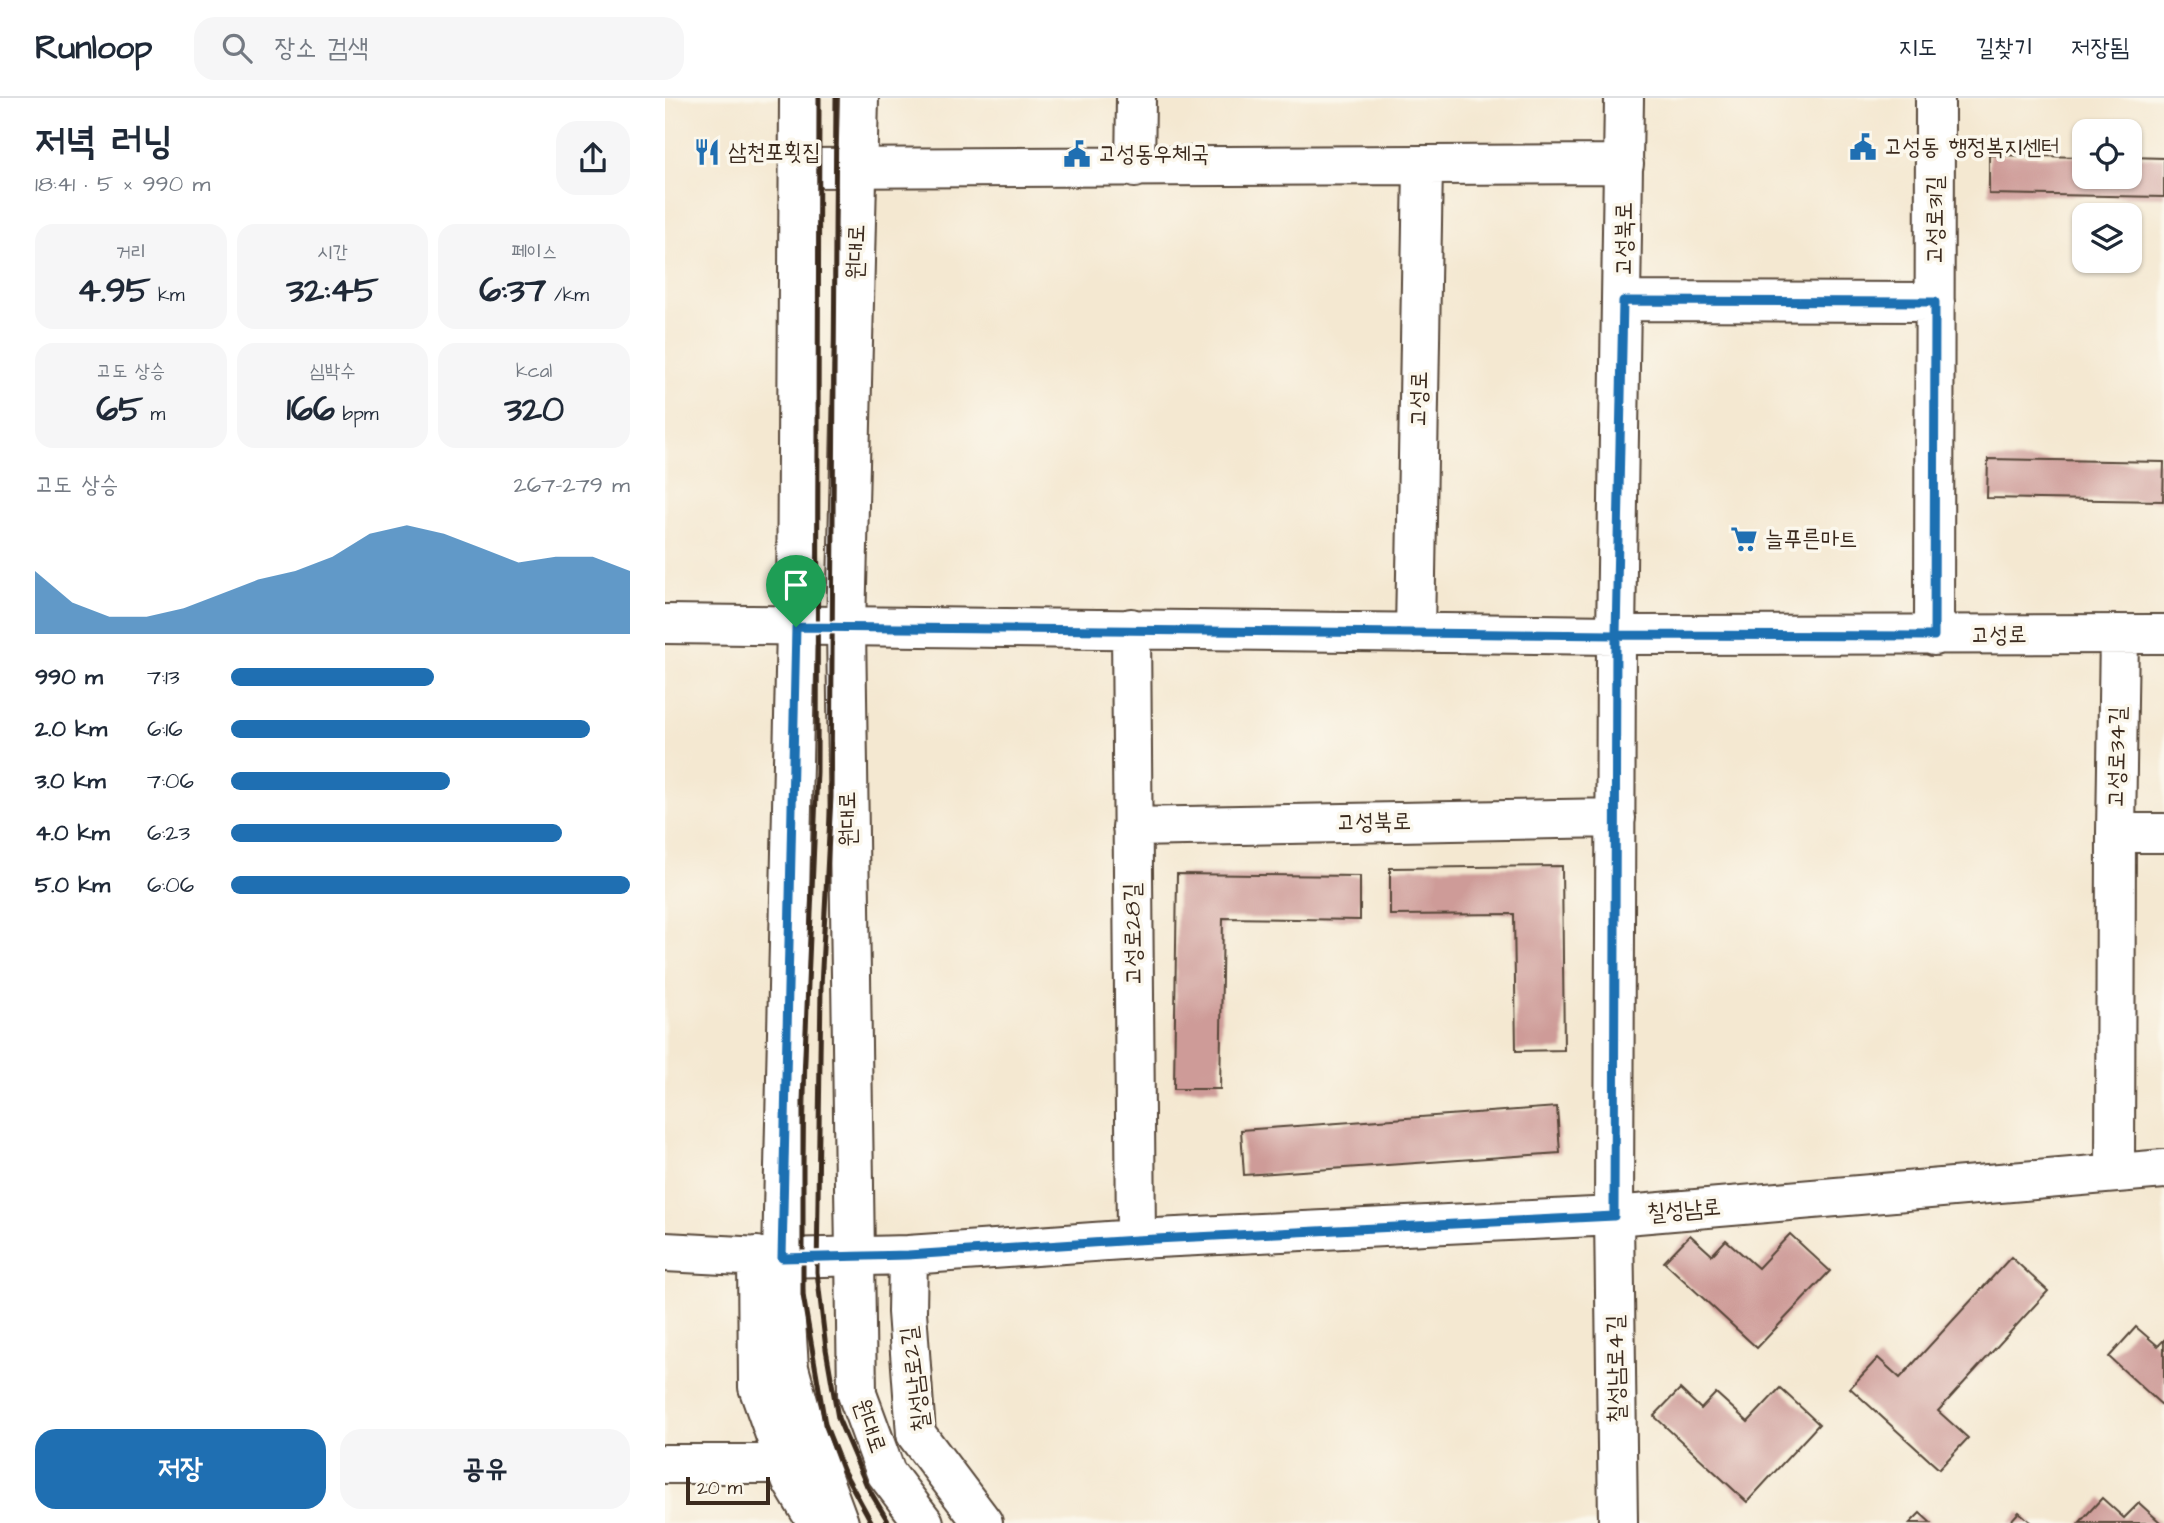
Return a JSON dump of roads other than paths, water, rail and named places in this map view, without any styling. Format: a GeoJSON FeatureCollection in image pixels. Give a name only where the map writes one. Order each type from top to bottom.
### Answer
{"type":"FeatureCollection","features":[{"type":"Feature","properties":{"kind":"street"},"geometry":{"type":"LineString","coordinates":[[799,98],[796,627],[769,1257],[758,1387],[791,1480],[817,1523]]}},
{"type":"Feature","properties":{"kind":"street","name":"원대로"},"geometry":{"type":"LineString","coordinates":[[859,98],[846,627],[857,1394],[886,1473],[924,1523]]}},
{"type":"Feature","properties":{"kind":"street"},"geometry":{"type":"LineString","coordinates":[[1135,168],[1136,98]]}},
{"type":"Feature","properties":{"kind":"street","name":"고성북로"},"geometry":{"type":"LineString","coordinates":[[1614,1216],[1616,635],[1624,98]]}},
{"type":"Feature","properties":{"kind":"street","name":"고성로31길"},"geometry":{"type":"LineString","coordinates":[[1934,636],[1935,98]]}},
{"type":"Feature","properties":{"kind":"street"},"geometry":{"type":"LineString","coordinates":[[800,168],[1624,164]]}},
{"type":"Feature","properties":{"kind":"street","name":"고성로"},"geometry":{"type":"LineString","coordinates":[[1415,633],[1423,166]]}},
{"type":"Feature","properties":{"kind":"street"},"geometry":{"type":"LineString","coordinates":[[1623,301],[1935,302]]}},
{"type":"Feature","properties":{"kind":"street","name":"고성로"},"geometry":{"type":"LineString","coordinates":[[665,624],[1616,635],[2164,634]]}},
{"type":"Feature","properties":{"kind":"street","name":"고성로28길"},"geometry":{"type":"LineString","coordinates":[[1131,628],[1136,1240]]}},
{"type":"Feature","properties":{"kind":"street","name":"고성로34길"},"geometry":{"type":"LineString","coordinates":[[2119,634],[2116,832],[2164,833]]}},
{"type":"Feature","properties":{"kind":"street","name":"고성북로"},"geometry":{"type":"LineString","coordinates":[[1132,827],[1616,818]]}},
{"type":"Feature","properties":{"kind":"street"},"geometry":{"type":"LineString","coordinates":[[2115,1172],[2116,832]]}},
{"type":"Feature","properties":{"kind":"street","name":"칠성남로"},"geometry":{"type":"LineString","coordinates":[[665,1252],[769,1257],[908,1255],[1136,1240],[1614,1216],[2164,1168]]}},
{"type":"Feature","properties":{"kind":"street","name":"칠성남로4길"},"geometry":{"type":"LineString","coordinates":[[1614,1216],[1618,1523]]}},
{"type":"Feature","properties":{"kind":"street","name":"칠성남로2길"},"geometry":{"type":"LineString","coordinates":[[908,1255],[907,1312],[916,1434],[983,1523]]}},
{"type":"Feature","properties":{"kind":"street"},"geometry":{"type":"LineString","coordinates":[[769,1257],[789,1368],[809,1442],[839,1523]]}},
{"type":"Feature","properties":{"kind":"street"},"geometry":{"type":"LineString","coordinates":[[665,1464],[786,1464]]}},
{"type":"Feature","properties":{"kind":"railway"},"geometry":{"type":"LineString","coordinates":[[819,98],[817,772],[803,1101],[803,1295],[825,1424],[844,1472],[872,1523]]}},
{"type":"Feature","properties":{"kind":"railway"},"geometry":{"type":"LineString","coordinates":[[836,98],[831,797],[821,987],[817,1272],[838,1418],[867,1486],[889,1523]]}},
{"type":"Feature","properties":{"kind":"place","name":"고성동 행정복지센터"},"geometry":{"type":"Point","coordinates":[1863,147]}},
{"type":"Feature","properties":{"kind":"place","name":"삼천포횟집"},"geometry":{"type":"Point","coordinates":[707,152]}},
{"type":"Feature","properties":{"kind":"place","name":"고성동우체국"},"geometry":{"type":"Point","coordinates":[1077,154]}},
{"type":"Feature","properties":{"kind":"place","name":"늘푸른마트"},"geometry":{"type":"Point","coordinates":[1744,539]}}]}
